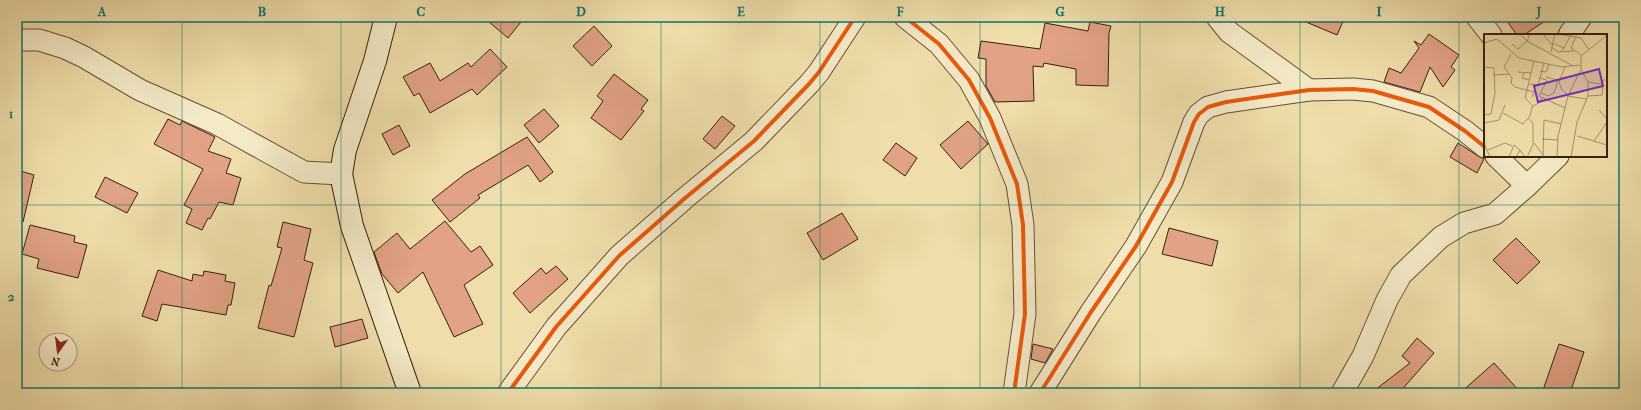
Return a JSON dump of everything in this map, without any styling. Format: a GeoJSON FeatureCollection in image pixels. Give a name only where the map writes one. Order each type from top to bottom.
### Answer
{"type":"FeatureCollection","features":[{"type":"Feature","properties":{"kind":"street"},"geometry":{"type":"LineString","coordinates":[[386,17],[374,61],[345,150],[341,174],[352,226],[410,393]]}},
{"type":"Feature","properties":{"kind":"street"},"geometry":{"type":"LineString","coordinates":[[508,393],[556,327],[619,256],[684,199],[754,141],[819,72],[855,17]]}},
{"type":"Feature","properties":{"kind":"street"},"geometry":{"type":"LineString","coordinates":[[905,17],[939,44],[969,80],[990,118],[1017,184],[1023,225],[1025,314],[1014,393]]}},
{"type":"Feature","properties":{"kind":"street"},"geometry":{"type":"LineString","coordinates":[[1217,17],[1230,32],[1309,90]]}},
{"type":"Feature","properties":{"kind":"street"},"geometry":{"type":"LineString","coordinates":[[1476,17],[1489,34]]}},
{"type":"Feature","properties":{"kind":"street"},"geometry":{"type":"LineString","coordinates":[[1570,34],[1581,17]]}},
{"type":"Feature","properties":{"kind":"street"},"geometry":{"type":"LineString","coordinates":[[17,40],[39,40],[65,48],[84,57],[140,90],[217,124],[304,172],[341,174]]}},
{"type":"Feature","properties":{"kind":"street"},"geometry":{"type":"LineString","coordinates":[[1040,393],[1091,312],[1136,246],[1172,182],[1194,122],[1199,114],[1208,107],[1226,102],[1309,90],[1353,89],[1373,91],[1429,107],[1465,131],[1484,146]]}},
{"type":"Feature","properties":{"kind":"street"},"geometry":{"type":"LineString","coordinates":[[1497,157],[1528,186]]}},
{"type":"Feature","properties":{"kind":"street"},"geometry":{"type":"LineString","coordinates":[[1342,393],[1363,356],[1387,300],[1401,275],[1441,237],[1464,223],[1495,214],[1528,186],[1557,157]]}},
{"type":"Feature","properties":{"kind":"building"},"geometry":{"type":"Polygon","coordinates":[[[483,17],[525,17],[508,38],[483,17]]]}},
{"type":"Feature","properties":{"kind":"building"},"geometry":{"type":"Polygon","coordinates":[[[1294,17],[1345,17],[1337,35],[1294,17]]]}},
{"type":"Feature","properties":{"kind":"building"},"geometry":{"type":"Polygon","coordinates":[[[1504,17],[1551,17],[1526,34],[1516,34],[1504,17]]]}},
{"type":"Feature","properties":{"kind":"building"},"geometry":{"type":"Polygon","coordinates":[[[1090,22],[1111,26],[1109,33],[1108,86],[1076,85],[1076,69],[1044,63],[1043,67],[1033,66],[1034,101],[995,102],[986,86],[986,59],[978,58],[981,41],[1040,49],[1045,23],[1088,31],[1090,22]]]}},
{"type":"Feature","properties":{"kind":"building"},"geometry":{"type":"Polygon","coordinates":[[[594,26],[612,46],[592,66],[573,46],[594,26]]]}},
{"type":"Feature","properties":{"kind":"building"},"geometry":{"type":"Polygon","coordinates":[[[1429,34],[1459,55],[1451,67],[1455,70],[1443,87],[1430,67],[1420,92],[1384,82],[1389,68],[1401,73],[1419,48],[1414,41],[1421,45],[1429,34]]]}},
{"type":"Feature","properties":{"kind":"building"},"geometry":{"type":"Polygon","coordinates":[[[490,49],[507,67],[477,95],[472,89],[430,113],[419,93],[414,96],[403,77],[430,63],[440,81],[468,63],[471,67],[490,49]]]}},
{"type":"Feature","properties":{"kind":"building"},"geometry":{"type":"Polygon","coordinates":[[[614,74],[648,100],[641,109],[644,111],[621,140],[591,118],[603,101],[597,96],[614,74]]]}},
{"type":"Feature","properties":{"kind":"building"},"geometry":{"type":"Polygon","coordinates":[[[544,109],[559,126],[539,143],[524,125],[544,109]]]}},
{"type":"Feature","properties":{"kind":"building"},"geometry":{"type":"Polygon","coordinates":[[[722,116],[735,126],[715,149],[703,139],[722,116]]]}},
{"type":"Feature","properties":{"kind":"building"},"geometry":{"type":"Polygon","coordinates":[[[168,119],[180,125],[182,121],[215,137],[208,151],[231,159],[226,173],[241,178],[233,205],[219,202],[202,230],[186,223],[192,209],[184,205],[203,169],[154,144],[168,119]]]}},
{"type":"Feature","properties":{"kind":"building"},"geometry":{"type":"Polygon","coordinates":[[[968,121],[988,144],[961,169],[940,145],[968,121]]]}},
{"type":"Feature","properties":{"kind":"building"},"geometry":{"type":"Polygon","coordinates":[[[399,125],[410,146],[393,155],[382,134],[399,125]]]}},
{"type":"Feature","properties":{"kind":"building"},"geometry":{"type":"Polygon","coordinates":[[[527,137],[553,172],[540,182],[528,165],[478,195],[480,198],[450,222],[432,200],[465,174],[527,137]]]}},
{"type":"Feature","properties":{"kind":"building"},"geometry":{"type":"Polygon","coordinates":[[[896,143],[917,158],[905,176],[883,160],[896,143]]]}},
{"type":"Feature","properties":{"kind":"building"},"geometry":{"type":"Polygon","coordinates":[[[1458,143],[1484,159],[1477,173],[1450,157],[1458,143]]]}},
{"type":"Feature","properties":{"kind":"building"},"geometry":{"type":"Polygon","coordinates":[[[17,170],[34,175],[23,222],[17,221],[17,170]]]}},
{"type":"Feature","properties":{"kind":"building"},"geometry":{"type":"Polygon","coordinates":[[[105,177],[138,193],[127,213],[95,197],[105,177]]]}},
{"type":"Feature","properties":{"kind":"building"},"geometry":{"type":"Polygon","coordinates":[[[842,213],[858,239],[823,260],[807,233],[842,213]]]}},
{"type":"Feature","properties":{"kind":"building"},"geometry":{"type":"Polygon","coordinates":[[[445,221],[471,252],[480,246],[493,265],[464,285],[483,324],[454,337],[423,272],[398,293],[382,274],[374,252],[397,233],[410,249],[445,221]]]}},
{"type":"Feature","properties":{"kind":"building"},"geometry":{"type":"Polygon","coordinates":[[[283,222],[311,229],[304,260],[313,263],[294,337],[258,328],[269,285],[271,286],[282,248],[277,247],[283,222]]]}},
{"type":"Feature","properties":{"kind":"building"},"geometry":{"type":"Polygon","coordinates":[[[30,225],[75,236],[74,242],[87,245],[78,278],[37,268],[39,259],[22,254],[30,225]]]}},
{"type":"Feature","properties":{"kind":"building"},"geometry":{"type":"Polygon","coordinates":[[[1169,228],[1218,241],[1212,266],[1162,254],[1169,228]]]}},
{"type":"Feature","properties":{"kind":"building"},"geometry":{"type":"Polygon","coordinates":[[[1516,238],[1540,262],[1517,284],[1493,260],[1516,238]]]}},
{"type":"Feature","properties":{"kind":"building"},"geometry":{"type":"Polygon","coordinates":[[[556,266],[568,279],[530,313],[513,293],[541,268],[546,274],[556,266]]]}},
{"type":"Feature","properties":{"kind":"building"},"geometry":{"type":"Polygon","coordinates":[[[158,270],[192,281],[193,274],[203,276],[204,271],[226,275],[225,281],[235,283],[231,305],[228,305],[226,315],[162,304],[157,321],[142,316],[158,270]]]}},
{"type":"Feature","properties":{"kind":"building"},"geometry":{"type":"Polygon","coordinates":[[[362,319],[368,338],[335,347],[330,327],[362,319]]]}},
{"type":"Feature","properties":{"kind":"building"},"geometry":{"type":"Polygon","coordinates":[[[1417,338],[1434,353],[1399,393],[1371,393],[1410,363],[1402,356],[1417,338]]]}},
{"type":"Feature","properties":{"kind":"building"},"geometry":{"type":"Polygon","coordinates":[[[1033,344],[1053,349],[1045,363],[1031,359],[1033,344]]]}},
{"type":"Feature","properties":{"kind":"building"},"geometry":{"type":"Polygon","coordinates":[[[1559,344],[1584,352],[1570,393],[1542,393],[1559,344]]]}},
{"type":"Feature","properties":{"kind":"building"},"geometry":{"type":"Polygon","coordinates":[[[1494,363],[1521,393],[1460,393],[1494,363]]]}},
{"type":"Feature","properties":{"kind":"cycle path"},"geometry":{"type":"LineString","coordinates":[[508,393],[556,327],[619,256],[684,199],[754,141],[809,84],[819,72],[855,17]]}},
{"type":"Feature","properties":{"kind":"cycle path"},"geometry":{"type":"LineString","coordinates":[[905,17],[939,44],[969,80],[990,118],[1017,184],[1023,225],[1025,314],[1014,393]]}},
{"type":"Feature","properties":{"kind":"cycle path"},"geometry":{"type":"LineString","coordinates":[[1040,393],[1091,312],[1136,246],[1172,182],[1194,122],[1199,114],[1208,107],[1226,102],[1309,90],[1353,89],[1373,91],[1429,107],[1465,131],[1484,146]]}}]}
